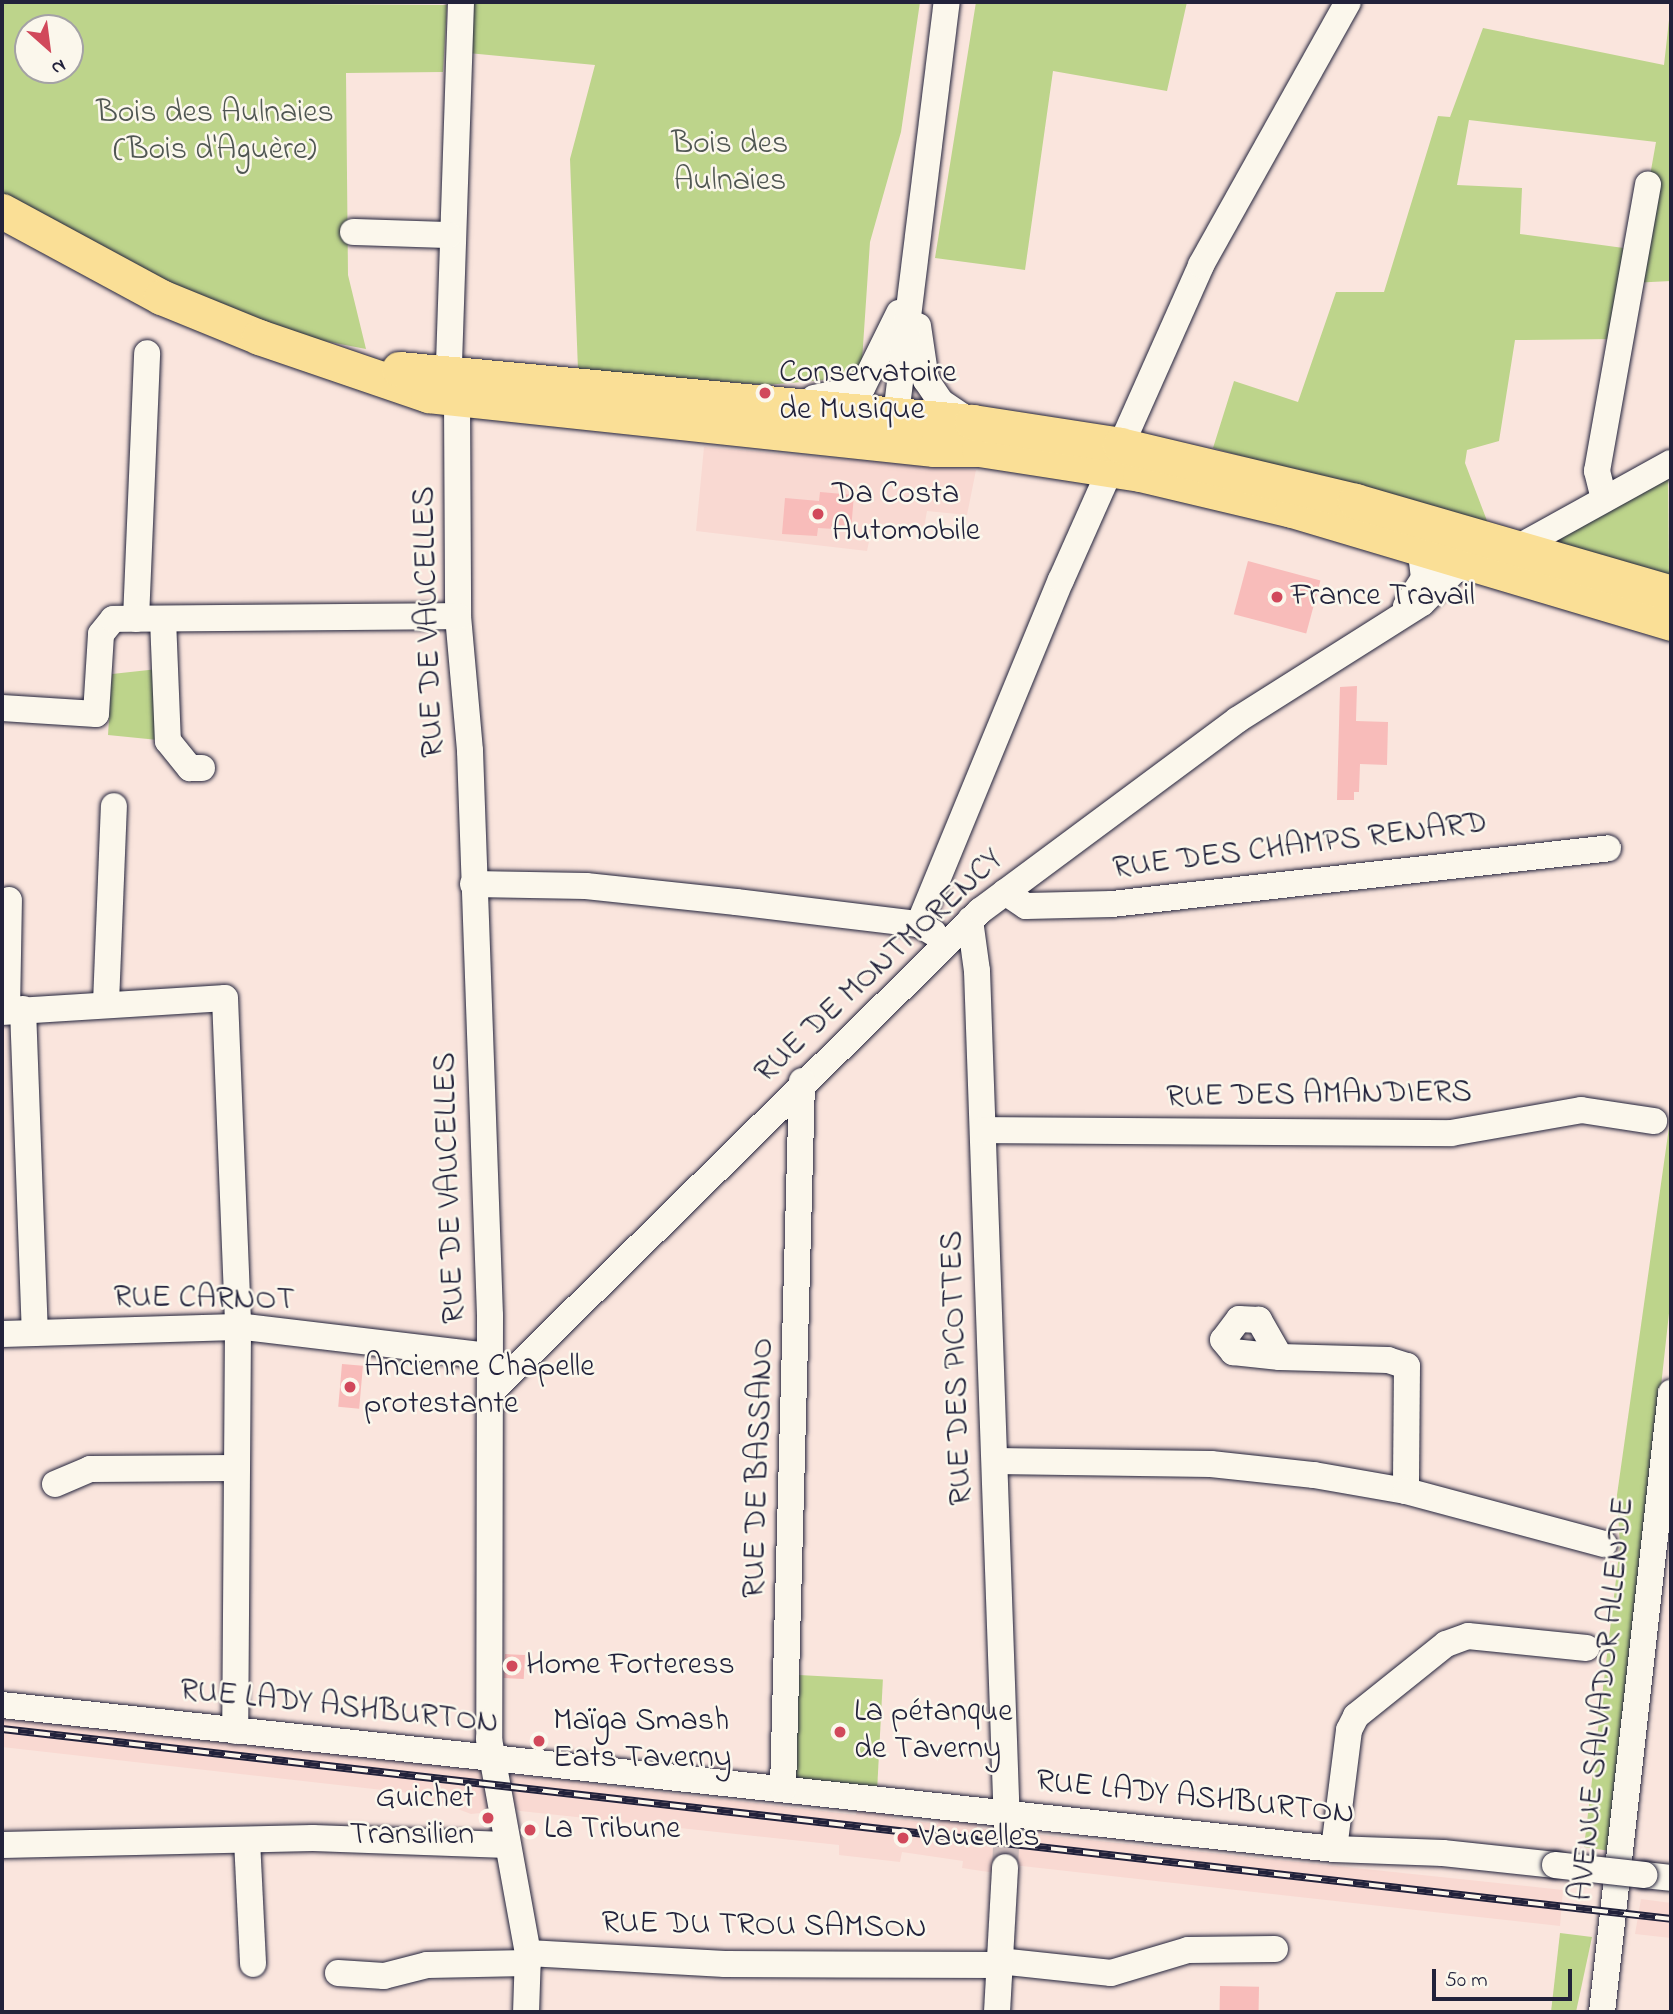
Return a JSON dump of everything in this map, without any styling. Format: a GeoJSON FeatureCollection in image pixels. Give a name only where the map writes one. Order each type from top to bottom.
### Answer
{"type":"FeatureCollection","features":[{"type":"Feature","properties":{"kind":"main road"},"geometry":{"type":"LineString","coordinates":[[2,211],[161,297],[289,348],[454,387],[894,429],[972,422],[1114,457],[1229,494],[1671,622]]}},
{"type":"Feature","properties":{"kind":"main road"},"geometry":{"type":"LineString","coordinates":[[454,387],[762,403],[979,449],[1114,457],[1261,476],[1671,593]]}},
{"type":"Feature","properties":{"kind":"street","name":"RUE DE VAUCELLES"},"geometry":{"type":"LineString","coordinates":[[461,2],[449,235],[458,615],[473,884],[488,1356],[492,1391],[487,1648],[489,1739],[495,1758],[506,1844],[528,1958],[526,2012]]}},
{"type":"Feature","properties":{"kind":"street"},"geometry":{"type":"LineString","coordinates":[[894,429],[947,2]]}},
{"type":"Feature","properties":{"kind":"street"},"geometry":{"type":"LineString","coordinates":[[919,925],[1114,457],[1200,265],[1348,2]]}},
{"type":"Feature","properties":{"kind":"street"},"geometry":{"type":"LineString","coordinates":[[1604,499],[1597,471],[1648,184]]}},
{"type":"Feature","properties":{"kind":"street"},"geometry":{"type":"LineString","coordinates":[[353,232],[449,235]]}},
{"type":"Feature","properties":{"kind":"street"},"geometry":{"type":"LineString","coordinates":[[762,403],[862,388],[892,333],[914,272]]}},
{"type":"Feature","properties":{"kind":"street"},"geometry":{"type":"LineString","coordinates":[[914,272],[926,380],[941,402],[972,422]]}},
{"type":"Feature","properties":{"kind":"street"},"geometry":{"type":"LineString","coordinates":[[136,619],[147,353]]}},
{"type":"Feature","properties":{"kind":"street"},"geometry":{"type":"LineString","coordinates":[[1515,549],[1671,463]]}},
{"type":"Feature","properties":{"kind":"street","name":"RUE DE MONTMORENCY"},"geometry":{"type":"LineString","coordinates":[[1392,619],[1424,578],[1421,555],[1412,545]]}},
{"type":"Feature","properties":{"kind":"street","name":"RUE DE MONTMORENCY"},"geometry":{"type":"LineString","coordinates":[[492,1391],[802,1081],[970,920],[1237,720],[1392,619],[1422,603],[1455,570],[1477,565]]}},
{"type":"Feature","properties":{"kind":"street"},"geometry":{"type":"LineString","coordinates":[[2,708],[96,713],[101,634],[113,619],[458,615]]}},
{"type":"Feature","properties":{"kind":"street"},"geometry":{"type":"LineString","coordinates":[[163,619],[168,741],[190,768],[202,768]]}},
{"type":"Feature","properties":{"kind":"street"},"geometry":{"type":"LineString","coordinates":[[107,1003],[114,806]]}},
{"type":"Feature","properties":{"kind":"street","name":"RUE DES CHAMPS RENARD"},"geometry":{"type":"LineString","coordinates":[[1005,892],[1026,906],[1112,904],[1608,848]]}},
{"type":"Feature","properties":{"kind":"street"},"geometry":{"type":"LineString","coordinates":[[473,884],[586,886],[919,925],[944,945]]}},
{"type":"Feature","properties":{"kind":"street"},"geometry":{"type":"LineString","coordinates":[[9,900],[11,1011],[35,1333]]}},
{"type":"Feature","properties":{"kind":"street","name":"RUE DES PICOTTES"},"geometry":{"type":"LineString","coordinates":[[970,920],[976,943],[1007,1820]]}},
{"type":"Feature","properties":{"kind":"street"},"geometry":{"type":"LineString","coordinates":[[11,1011],[107,1003],[225,999],[238,1328],[233,1468],[235,1731]]}},
{"type":"Feature","properties":{"kind":"street","name":"RUE DE BASSANO"},"geometry":{"type":"LineString","coordinates":[[783,1789],[803,1148],[802,1081]]}},
{"type":"Feature","properties":{"kind":"street","name":"RUE DES AMANDIERS"},"geometry":{"type":"LineString","coordinates":[[983,1130],[1451,1133],[1581,1110],[1654,1121]]}},
{"type":"Feature","properties":{"kind":"street"},"geometry":{"type":"LineString","coordinates":[[759,1124],[779,1128],[803,1148]]}},
{"type":"Feature","properties":{"kind":"street","name":"RUE CARNOT"},"geometry":{"type":"LineString","coordinates":[[2,1334],[238,1328],[488,1356]]}},
{"type":"Feature","properties":{"kind":"street"},"geometry":{"type":"LineString","coordinates":[[1280,1357],[1388,1360],[1407,1366],[1406,1491]]}},
{"type":"Feature","properties":{"kind":"street","name":"AVENUE SALVADOR ALLENDE"},"geometry":{"type":"LineString","coordinates":[[1602,2012],[1671,1393]]}},
{"type":"Feature","properties":{"kind":"street"},"geometry":{"type":"LineString","coordinates":[[995,1461],[1211,1464],[1406,1491],[1604,1544]]}},
{"type":"Feature","properties":{"kind":"street"},"geometry":{"type":"LineString","coordinates":[[55,1484],[90,1469],[233,1468]]}},
{"type":"Feature","properties":{"kind":"street"},"geometry":{"type":"LineString","coordinates":[[1334,1849],[1349,1730],[1366,1708],[1446,1644],[1468,1636],[1586,1647]]}},
{"type":"Feature","properties":{"kind":"street","name":"RUE LADY ASHBURTON"},"geometry":{"type":"LineString","coordinates":[[2,1705],[783,1789],[1007,1820],[1334,1849],[1443,1853],[1671,1878]]}},
{"type":"Feature","properties":{"kind":"street"},"geometry":{"type":"LineString","coordinates":[[247,1840],[253,1964]]}},
{"type":"Feature","properties":{"kind":"street"},"geometry":{"type":"LineString","coordinates":[[2,1844],[247,1840],[506,1844]]}},
{"type":"Feature","properties":{"kind":"street"},"geometry":{"type":"LineString","coordinates":[[997,2012],[1005,1867]]}},
{"type":"Feature","properties":{"kind":"street","name":"RUE DU TROU SAMSON"},"geometry":{"type":"LineString","coordinates":[[338,1973],[384,1976],[427,1965],[528,1958],[725,1965],[999,1963],[1111,1973],[1188,1950],[1275,1949]]}},
{"type":"Feature","properties":{"kind":"shaded area"},"geometry":{"type":"Polygon","coordinates":[[[704,447],[976,470],[967,515],[927,511],[924,528],[873,523],[867,551],[696,531],[704,447]]]}},
{"type":"Feature","properties":{"kind":"shaded area"},"geometry":{"type":"Polygon","coordinates":[[[2,1715],[481,1770],[490,1812],[471,1814],[418,1794],[2,1747],[2,1715]]]}},
{"type":"Feature","properties":{"kind":"shaded area"},"geometry":{"type":"Polygon","coordinates":[[[510,1774],[856,1815],[858,1805],[893,1809],[893,1818],[938,1824],[939,1816],[977,1820],[977,1828],[1563,1890],[1560,1926],[1022,1866],[996,1866],[995,1873],[962,1868],[963,1861],[902,1852],[900,1862],[839,1855],[839,1845],[520,1811],[513,1807],[510,1774]]]}},
{"type":"Feature","properties":{"kind":"shaded area"},"geometry":{"type":"Polygon","coordinates":[[[1641,1899],[1671,1903],[1671,1938],[1635,1934],[1641,1899]]]}},
{"type":"Feature","properties":{"kind":"green space","name":"Bois des Aulnaies (Bois d'Aguère)"},"geometry":{"type":"Polygon","coordinates":[[[2,2],[447,5],[443,72],[346,73],[348,275],[366,349],[252,327],[2,228],[2,2]]]}},
{"type":"Feature","properties":{"kind":"green space","name":"Bois des Aulnaies"},"geometry":{"type":"Polygon","coordinates":[[[471,2],[920,2],[901,132],[870,242],[862,361],[848,378],[766,385],[578,370],[570,159],[595,65],[468,53],[471,2]]]}},
{"type":"Feature","properties":{"kind":"green space"},"geometry":{"type":"Polygon","coordinates":[[[976,2],[1187,2],[1167,91],[1053,71],[1025,270],[935,258],[976,2]]]}},
{"type":"Feature","properties":{"kind":"green space"},"geometry":{"type":"Polygon","coordinates":[[[1671,2],[1671,281],[1631,283],[1656,142],[1469,120],[1457,185],[1522,188],[1520,234],[1631,249],[1614,339],[1515,340],[1499,441],[1467,450],[1465,463],[1489,526],[1213,448],[1234,381],[1298,402],[1336,292],[1384,292],[1438,116],[1450,117],[1483,28],[1664,65],[1671,2]]]}},
{"type":"Feature","properties":{"kind":"green space"},"geometry":{"type":"Polygon","coordinates":[[[1668,470],[1669,578],[1552,542],[1668,470]]]}},
{"type":"Feature","properties":{"kind":"green space"},"geometry":{"type":"Polygon","coordinates":[[[167,668],[168,741],[108,735],[112,674],[167,668]]]}},
{"type":"Feature","properties":{"kind":"green space"},"geometry":{"type":"Polygon","coordinates":[[[1671,1113],[1671,1295],[1610,1851],[1584,1847],[1620,1546],[1617,1495],[1671,1113]]]}},
{"type":"Feature","properties":{"kind":"green space","name":"La pétanque de Taverny"},"geometry":{"type":"Polygon","coordinates":[[[799,1675],[883,1679],[877,1787],[793,1783],[799,1675]]]}},
{"type":"Feature","properties":{"kind":"green space"},"geometry":{"type":"Polygon","coordinates":[[[1560,1933],[1592,1937],[1576,2012],[1551,2012],[1560,1933]]]}},
{"type":"Feature","properties":{"kind":"building","name":"Da Costa Automobile"},"geometry":{"type":"Polygon","coordinates":[[[820,492],[854,495],[851,530],[818,528],[817,536],[782,534],[785,498],[819,501],[820,492]]]}},
{"type":"Feature","properties":{"kind":"building","name":"France Travail"},"geometry":{"type":"Polygon","coordinates":[[[1248,561],[1320,580],[1306,634],[1234,614],[1248,561]]]}},
{"type":"Feature","properties":{"kind":"building"},"geometry":{"type":"Polygon","coordinates":[[[1357,686],[1356,721],[1388,722],[1387,765],[1360,764],[1359,792],[1354,792],[1354,800],[1337,800],[1340,687],[1357,686]]]}},
{"type":"Feature","properties":{"kind":"building","name":"Ancienne Chapelle protestante"},"geometry":{"type":"Polygon","coordinates":[[[342,1364],[363,1366],[359,1409],[338,1407],[342,1364]]]}},
{"type":"Feature","properties":{"kind":"building","name":"Home Forteress"},"geometry":{"type":"Polygon","coordinates":[[[505,1654],[525,1655],[524,1679],[504,1678],[505,1654]]]}},
{"type":"Feature","properties":{"kind":"building"},"geometry":{"type":"Polygon","coordinates":[[[1220,1986],[1259,1987],[1259,2012],[1220,2011],[1220,1986]]]}},
{"type":"Feature","properties":{"kind":"tunnel"},"geometry":{"type":"LineString","coordinates":[[1005,1867],[1007,1827]]}},
{"type":"Feature","properties":{"kind":"railway"},"geometry":{"type":"LineString","coordinates":[[2,1729],[1671,1919]]}},
{"type":"Feature","properties":{"kind":"place","name":"Conservatoire de Musique"},"geometry":{"type":"Point","coordinates":[765,393]}},
{"type":"Feature","properties":{"kind":"place","name":"Da Costa Automobile"},"geometry":{"type":"Point","coordinates":[818,514]}},
{"type":"Feature","properties":{"kind":"place","name":"France Travail"},"geometry":{"type":"Point","coordinates":[1277,597]}},
{"type":"Feature","properties":{"kind":"place","name":"Ancienne Chapelle protestante"},"geometry":{"type":"Point","coordinates":[350,1387]}},
{"type":"Feature","properties":{"kind":"place","name":"Home Forteress"},"geometry":{"type":"Point","coordinates":[512,1666]}},
{"type":"Feature","properties":{"kind":"place","name":"La pétanque de Taverny"},"geometry":{"type":"Point","coordinates":[840,1732]}},
{"type":"Feature","properties":{"kind":"place","name":"Maïga Smash Eats Taverny"},"geometry":{"type":"Point","coordinates":[539,1741]}},
{"type":"Feature","properties":{"kind":"place","name":"Guichet Transilien"},"geometry":{"type":"Point","coordinates":[488,1818]}},
{"type":"Feature","properties":{"kind":"place","name":"La Tribune"},"geometry":{"type":"Point","coordinates":[530,1830]}},
{"type":"Feature","properties":{"kind":"place","name":"Vaucelles"},"geometry":{"type":"Point","coordinates":[903,1838]}}]}
